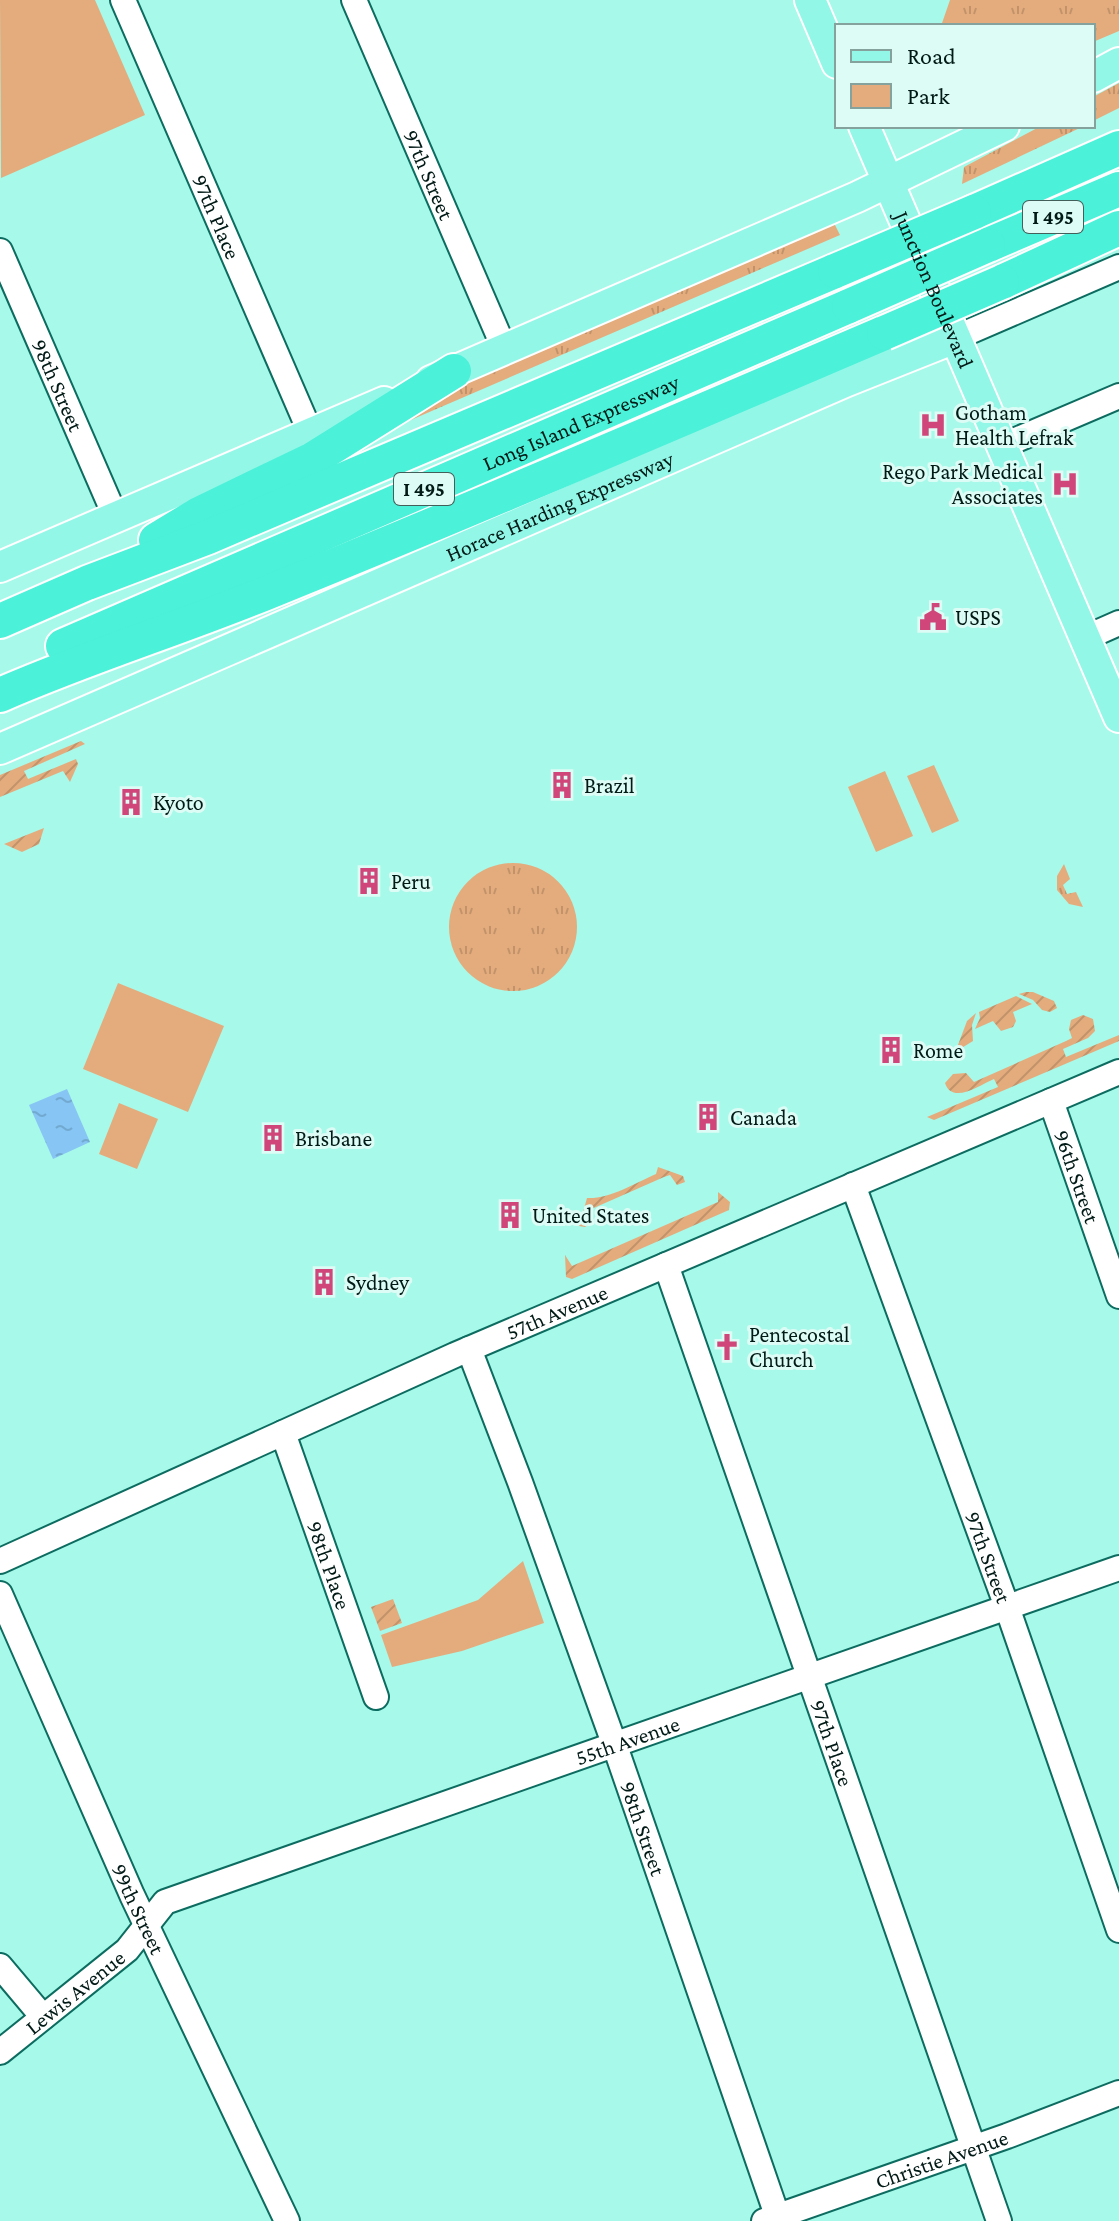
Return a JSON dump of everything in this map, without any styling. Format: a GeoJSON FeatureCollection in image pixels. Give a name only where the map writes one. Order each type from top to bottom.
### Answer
{"type":"FeatureCollection","features":[{"type":"Feature","properties":{"kind":"highway"},"geometry":{"type":"LineString","coordinates":[[1043,181],[1088,141],[1119,124]]}},
{"type":"Feature","properties":{"kind":"highway","name":"Long Island Expressway"},"geometry":{"type":"LineString","coordinates":[[0,621],[87,583],[208,537],[1119,148]]}},
{"type":"Feature","properties":{"kind":"highway","name":"Long Island Expressway"},"geometry":{"type":"LineString","coordinates":[[0,673],[1119,189]]}},
{"type":"Feature","properties":{"kind":"highway"},"geometry":{"type":"LineString","coordinates":[[0,695],[445,521],[1002,282],[1119,228]]}},
{"type":"Feature","properties":{"kind":"highway"},"geometry":{"type":"LineString","coordinates":[[1064,254],[1119,234]]}},
{"type":"Feature","properties":{"kind":"highway"},"geometry":{"type":"LineString","coordinates":[[87,583],[199,514],[313,459],[454,371]]}},
{"type":"Feature","properties":{"kind":"highway"},"geometry":{"type":"LineString","coordinates":[[0,720],[365,561],[445,521]]}},
{"type":"Feature","properties":{"kind":"main road"},"geometry":{"type":"LineString","coordinates":[[810,0],[835,58]]}},
{"type":"Feature","properties":{"kind":"main road"},"geometry":{"type":"LineString","coordinates":[[1095,76],[1119,63]]}},
{"type":"Feature","properties":{"kind":"main road","name":"Junction Boulevard"},"geometry":{"type":"LineString","coordinates":[[865,128],[1119,717]]}},
{"type":"Feature","properties":{"kind":"main road"},"geometry":{"type":"LineString","coordinates":[[0,567],[889,182],[1000,128]]}},
{"type":"Feature","properties":{"kind":"main road","name":"Horace Harding Expressway"},"geometry":{"type":"LineString","coordinates":[[0,749],[847,381],[955,338]]}},
{"type":"Feature","properties":{"kind":"street","name":"97th Place"},"geometry":{"type":"LineString","coordinates":[[123,0],[311,434]]}},
{"type":"Feature","properties":{"kind":"street","name":"97th Street"},"geometry":{"type":"LineString","coordinates":[[354,0],[504,348]]}},
{"type":"Feature","properties":{"kind":"street","name":"98th Street"},"geometry":{"type":"LineString","coordinates":[[0,251],[116,518]]}},
{"type":"Feature","properties":{"kind":"street","name":"Horace Harding Expressway"},"geometry":{"type":"LineString","coordinates":[[955,338],[1119,267]]}},
{"type":"Feature","properties":{"kind":"street"},"geometry":{"type":"LineString","coordinates":[[1002,446],[1119,396]]}},
{"type":"Feature","properties":{"kind":"street"},"geometry":{"type":"LineString","coordinates":[[1085,638],[1119,623]]}},
{"type":"Feature","properties":{"kind":"street","name":"57th Avenue"},"geometry":{"type":"LineString","coordinates":[[0,1561],[469,1349],[1119,1072]]}},
{"type":"Feature","properties":{"kind":"street","name":"96th Street"},"geometry":{"type":"LineString","coordinates":[[1051,1101],[1119,1296]]}},
{"type":"Feature","properties":{"kind":"street","name":"97th Street"},"geometry":{"type":"LineString","coordinates":[[853,1185],[1007,1607],[1119,1930]]}},
{"type":"Feature","properties":{"kind":"street","name":"97th Place"},"geometry":{"type":"LineString","coordinates":[[666,1265],[999,2221]]}},
{"type":"Feature","properties":{"kind":"street","name":"98th Street"},"geometry":{"type":"LineString","coordinates":[[469,1349],[615,1746],[773,2219]]}},
{"type":"Feature","properties":{"kind":"street","name":"98th Place"},"geometry":{"type":"LineString","coordinates":[[283,1433],[376,1697]]}},
{"type":"Feature","properties":{"kind":"street","name":"55th Avenue"},"geometry":{"type":"LineString","coordinates":[[146,1926],[165,1902],[1119,1568]]}},
{"type":"Feature","properties":{"kind":"street","name":"99th Street"},"geometry":{"type":"LineString","coordinates":[[0,1594],[146,1926],[287,2221]]}},
{"type":"Feature","properties":{"kind":"street","name":"Lewis Avenue"},"geometry":{"type":"LineString","coordinates":[[0,2052],[127,1950],[146,1926]]}},
{"type":"Feature","properties":{"kind":"street"},"geometry":{"type":"LineString","coordinates":[[0,1966],[43,2017]]}},
{"type":"Feature","properties":{"kind":"street","name":"Christie Avenue"},"geometry":{"type":"LineString","coordinates":[[773,2219],[1119,2093]]}},
{"type":"Feature","properties":{"kind":"green space"},"geometry":{"type":"Polygon","coordinates":[[[0,0],[95,0],[145,115],[1,178],[0,0]]]}},
{"type":"Feature","properties":{"kind":"green space"},"geometry":{"type":"Polygon","coordinates":[[[950,0],[1119,0],[1119,31],[1095,41],[1095,24],[942,24],[950,0]]]}},
{"type":"Feature","properties":{"kind":"green space"},"geometry":{"type":"Polygon","coordinates":[[[1119,83],[1119,108],[1095,120],[1095,96],[1119,83]]]}},
{"type":"Feature","properties":{"kind":"green space"},"geometry":{"type":"Polygon","coordinates":[[[1037,128],[1080,128],[962,184],[964,167],[1037,128]]]}},
{"type":"Feature","properties":{"kind":"green space"},"geometry":{"type":"Polygon","coordinates":[[[834,223],[840,235],[383,432],[460,386],[834,223]]]}},
{"type":"Feature","properties":{"kind":"green space"},"geometry":{"type":"Polygon","coordinates":[[[81,741],[85,744],[24,771],[28,779],[76,759],[78,764],[70,782],[63,771],[0,797],[0,775],[81,741]]]}},
{"type":"Feature","properties":{"kind":"green space"},"geometry":{"type":"Polygon","coordinates":[[[934,765],[959,821],[932,833],[907,776],[934,765]]]}},
{"type":"Feature","properties":{"kind":"green space"},"geometry":{"type":"Polygon","coordinates":[[[885,771],[913,836],[876,852],[848,787],[885,771]]]}},
{"type":"Feature","properties":{"kind":"green space"},"geometry":{"type":"Polygon","coordinates":[[[44,828],[39,844],[22,852],[4,844],[44,828]]]}},
{"type":"Feature","properties":{"kind":"green space"},"geometry":{"type":"Polygon","coordinates":[[[513,863],[538,868],[558,882],[572,902],[577,927],[572,952],[558,972],[538,986],[513,991],[488,986],[468,972],[454,952],[449,927],[454,902],[468,882],[488,868],[513,863]]]}},
{"type":"Feature","properties":{"kind":"green space"},"geometry":{"type":"Polygon","coordinates":[[[1064,864],[1070,879],[1063,885],[1067,894],[1076,892],[1083,907],[1069,904],[1057,890],[1057,876],[1064,864]]]}},
{"type":"Feature","properties":{"kind":"green space"},"geometry":{"type":"Polygon","coordinates":[[[118,983],[224,1026],[188,1112],[83,1069],[118,983]]]}},
{"type":"Feature","properties":{"kind":"green space"},"geometry":{"type":"Polygon","coordinates":[[[1026,992],[1054,1001],[1057,1008],[1050,1012],[1042,1010],[1033,1000],[1019,994],[1026,992]]]}},
{"type":"Feature","properties":{"kind":"green space"},"geometry":{"type":"Polygon","coordinates":[[[1016,996],[1032,1004],[1013,1012],[1016,1021],[1013,1027],[1001,1031],[993,1021],[975,1029],[979,1012],[1016,996]]]}},
{"type":"Feature","properties":{"kind":"green space"},"geometry":{"type":"Polygon","coordinates":[[[976,1013],[972,1025],[973,1041],[960,1049],[958,1045],[967,1021],[976,1013]]]}},
{"type":"Feature","properties":{"kind":"green space"},"geometry":{"type":"Polygon","coordinates":[[[1083,1015],[1093,1019],[1095,1031],[1088,1038],[1063,1049],[1066,1057],[1119,1035],[1119,1041],[934,1120],[927,1117],[998,1087],[994,1079],[967,1092],[954,1092],[945,1083],[953,1074],[966,1073],[974,1082],[1066,1041],[1072,1038],[1069,1029],[1071,1020],[1083,1015]]]}},
{"type":"Feature","properties":{"kind":"green space"},"geometry":{"type":"Polygon","coordinates":[[[119,1103],[158,1119],[137,1169],[99,1154],[119,1103]]]}},
{"type":"Feature","properties":{"kind":"green space"},"geometry":{"type":"Polygon","coordinates":[[[658,1167],[683,1176],[685,1182],[677,1185],[670,1175],[664,1177],[587,1211],[589,1224],[579,1226],[587,1198],[622,1190],[656,1174],[658,1167]]]}},
{"type":"Feature","properties":{"kind":"green space"},"geometry":{"type":"Polygon","coordinates":[[[718,1192],[730,1202],[729,1210],[572,1279],[566,1277],[565,1255],[572,1266],[718,1202],[718,1192]]]}},
{"type":"Feature","properties":{"kind":"green space"},"geometry":{"type":"Polygon","coordinates":[[[523,1561],[544,1623],[462,1651],[392,1667],[381,1635],[478,1600],[523,1561]]]}},
{"type":"Feature","properties":{"kind":"green space"},"geometry":{"type":"Polygon","coordinates":[[[393,1599],[402,1623],[380,1631],[371,1607],[393,1599]]]}},
{"type":"Feature","properties":{"kind":"water"},"geometry":{"type":"Polygon","coordinates":[[[67,1089],[90,1142],[53,1159],[29,1105],[67,1089]]]}},
{"type":"Feature","properties":{"kind":"place","name":"Gotham Health Lefrak"},"geometry":{"type":"Point","coordinates":[933,425]}},
{"type":"Feature","properties":{"kind":"place","name":"Rego Park Medical Associates"},"geometry":{"type":"Point","coordinates":[1065,484]}},
{"type":"Feature","properties":{"kind":"place","name":"USPS"},"geometry":{"type":"Point","coordinates":[933,617]}},
{"type":"Feature","properties":{"kind":"place","name":"Brazil"},"geometry":{"type":"Point","coordinates":[562,785]}},
{"type":"Feature","properties":{"kind":"place","name":"Kyoto"},"geometry":{"type":"Point","coordinates":[131,802]}},
{"type":"Feature","properties":{"kind":"place","name":"Peru"},"geometry":{"type":"Point","coordinates":[369,881]}},
{"type":"Feature","properties":{"kind":"place","name":"Rome"},"geometry":{"type":"Point","coordinates":[891,1050]}},
{"type":"Feature","properties":{"kind":"place","name":"Canada"},"geometry":{"type":"Point","coordinates":[708,1117]}},
{"type":"Feature","properties":{"kind":"place","name":"Brisbane"},"geometry":{"type":"Point","coordinates":[273,1138]}},
{"type":"Feature","properties":{"kind":"place","name":"United States"},"geometry":{"type":"Point","coordinates":[510,1215]}},
{"type":"Feature","properties":{"kind":"place","name":"Sydney"},"geometry":{"type":"Point","coordinates":[324,1282]}},
{"type":"Feature","properties":{"kind":"place","name":"Pentecostal Church"},"geometry":{"type":"Point","coordinates":[727,1347]}}]}
